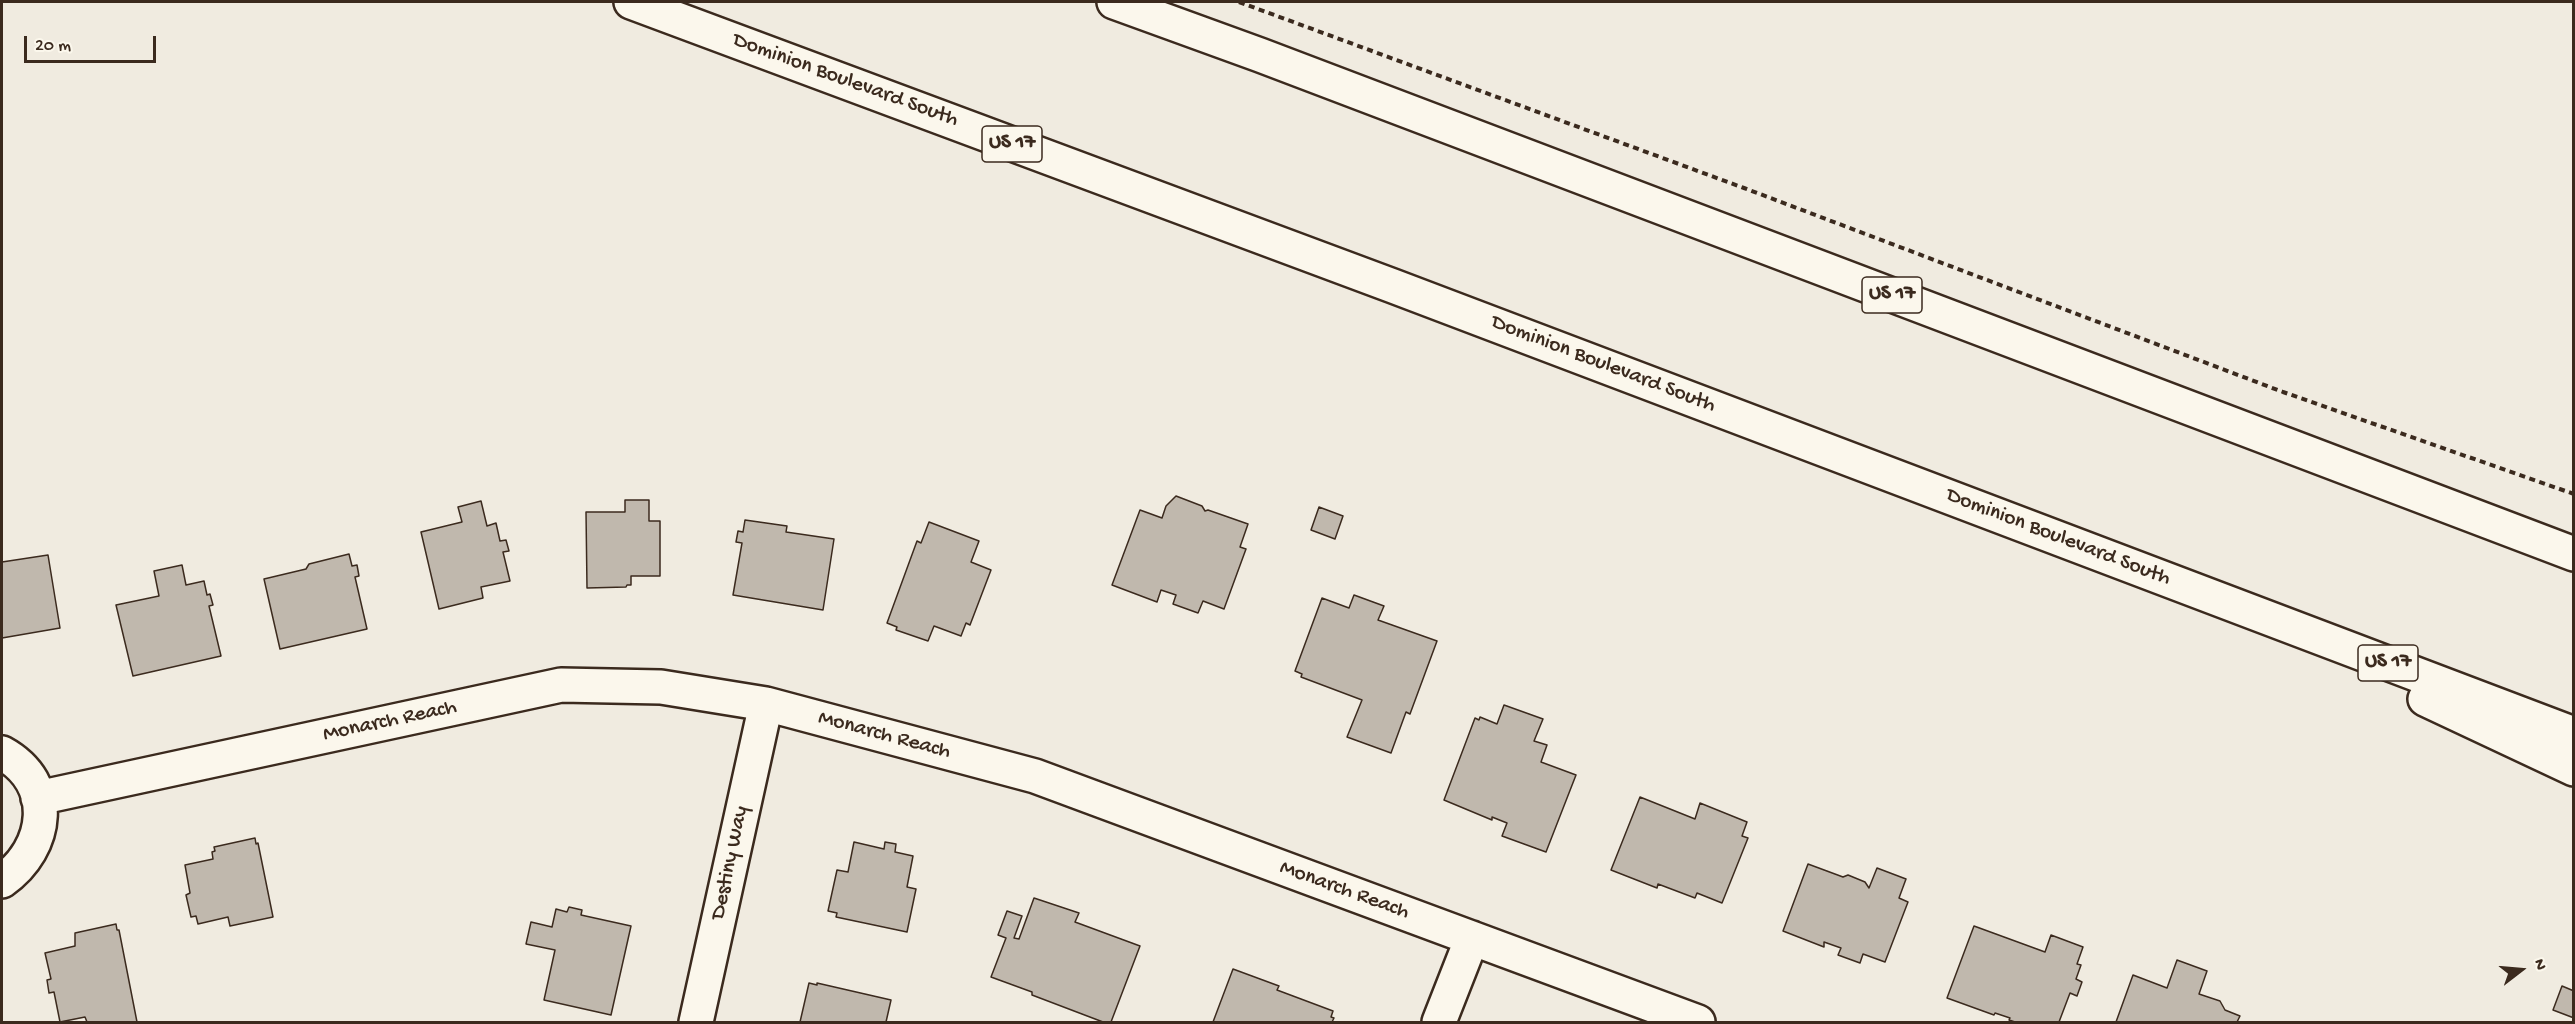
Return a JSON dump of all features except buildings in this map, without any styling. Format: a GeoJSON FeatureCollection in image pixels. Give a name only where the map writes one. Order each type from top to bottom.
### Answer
{"type":"FeatureCollection","features":[{"type":"Feature","properties":{"kind":"main road","name":"Dominion Boulevard South"},"geometry":{"type":"LineString","coordinates":[[631,2],[1393,286],[2574,734]]}},
{"type":"Feature","properties":{"kind":"main road","name":"US 17"},"geometry":{"type":"LineString","coordinates":[[1114,2],[2574,554]]}},
{"type":"Feature","properties":{"kind":"main road"},"geometry":{"type":"LineString","coordinates":[[2202,592],[2574,769]]}},
{"type":"Feature","properties":{"kind":"main road","name":"Monarch Reach"},"geometry":{"type":"LineString","coordinates":[[38,798],[561,685],[661,687],[766,704],[1035,776],[1698,1023]]}},
{"type":"Feature","properties":{"kind":"main road","name":"Destiny Way"},"geometry":{"type":"LineString","coordinates":[[696,1023],[766,704]]}},
{"type":"Feature","properties":{"kind":"main road"},"geometry":{"type":"LineString","coordinates":[[2,753],[12,759],[29,777],[38,798],[40,822],[34,846],[21,866],[2,881]]}},
{"type":"Feature","properties":{"kind":"main road"},"geometry":{"type":"LineString","coordinates":[[1439,1023],[1472,938]]}},
{"type":"Feature","properties":{"kind":"path"},"geometry":{"type":"LineString","coordinates":[[1239,2],[1766,196],[2283,392],[2574,494]]}}]}
